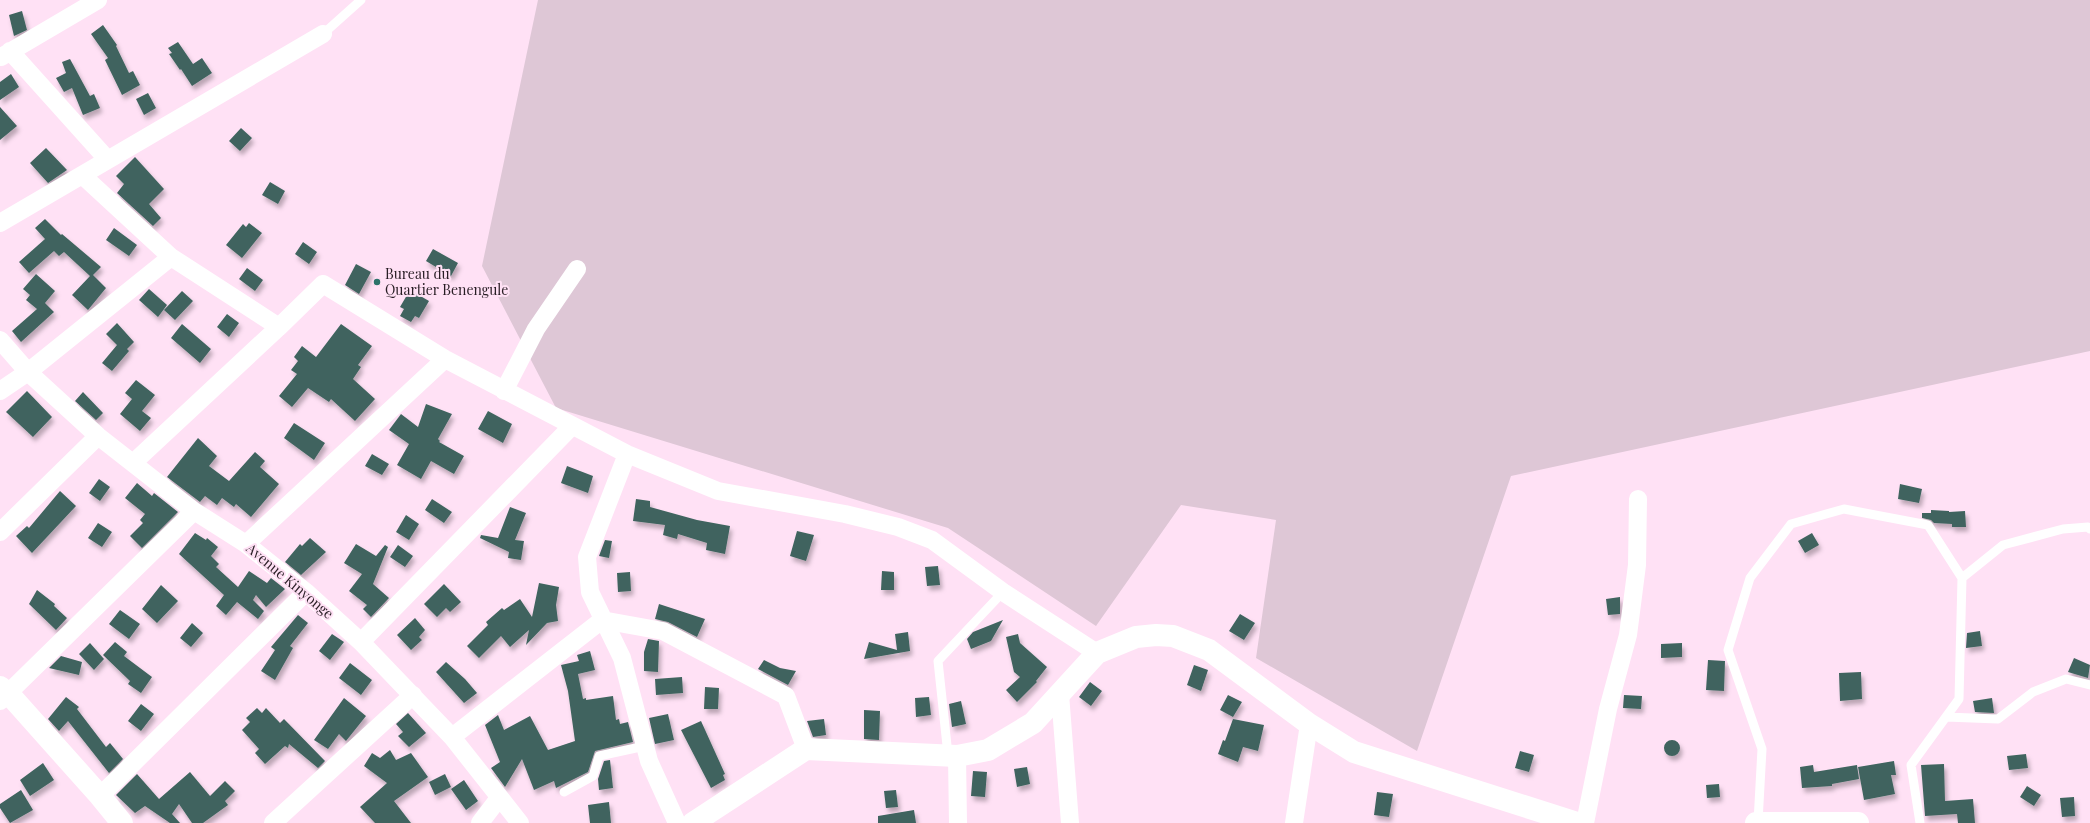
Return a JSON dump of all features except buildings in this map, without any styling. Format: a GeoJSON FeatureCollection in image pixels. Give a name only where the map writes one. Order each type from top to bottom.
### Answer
{"type":"FeatureCollection","features":[{"type":"Feature","properties":{"kind":"street"},"geometry":{"type":"LineString","coordinates":[[98,0],[5,54],[107,159]]}},
{"type":"Feature","properties":{"kind":"street"},"geometry":{"type":"LineString","coordinates":[[0,224],[107,159],[323,34]]}},
{"type":"Feature","properties":{"kind":"street"},"geometry":{"type":"LineString","coordinates":[[82,175],[171,258],[279,327]]}},
{"type":"Feature","properties":{"kind":"street"},"geometry":{"type":"LineString","coordinates":[[0,391],[28,372],[171,258]]}},
{"type":"Feature","properties":{"kind":"street"},"geometry":{"type":"LineString","coordinates":[[504,391],[536,329],[577,269]]}},
{"type":"Feature","properties":{"kind":"street"},"geometry":{"type":"LineString","coordinates":[[133,463],[323,284],[445,359],[627,454],[718,491],[845,514],[898,527],[932,540],[1003,592],[1097,653]]}},
{"type":"Feature","properties":{"kind":"street","name":"Avenue Kinyonge"},"geometry":{"type":"LineString","coordinates":[[0,340],[28,372],[98,436],[194,511],[246,544],[306,592],[361,642],[452,737],[520,823]]}},
{"type":"Feature","properties":{"kind":"street"},"geometry":{"type":"LineString","coordinates":[[246,544],[445,359]]}},
{"type":"Feature","properties":{"kind":"street"},"geometry":{"type":"LineString","coordinates":[[361,642],[572,426]]}},
{"type":"Feature","properties":{"kind":"street"},"geometry":{"type":"LineString","coordinates":[[0,532],[98,436]]}},
{"type":"Feature","properties":{"kind":"street"},"geometry":{"type":"LineString","coordinates":[[627,454],[587,557],[590,592],[602,620],[622,658],[645,746],[677,823]]}},
{"type":"Feature","properties":{"kind":"street"},"geometry":{"type":"LineString","coordinates":[[1585,823],[1608,709],[1628,635],[1637,565],[1638,499]]}},
{"type":"Feature","properties":{"kind":"street"},"geometry":{"type":"LineString","coordinates":[[122,823],[100,796],[3,694],[194,511]]}},
{"type":"Feature","properties":{"kind":"street"},"geometry":{"type":"LineString","coordinates":[[100,796],[306,592]]}},
{"type":"Feature","properties":{"kind":"street"},"geometry":{"type":"LineString","coordinates":[[452,737],[602,620],[663,630],[786,696],[806,749]]}},
{"type":"Feature","properties":{"kind":"street"},"geometry":{"type":"LineString","coordinates":[[693,823],[806,749],[953,755],[988,750],[1033,723],[1097,653],[1136,637],[1173,636],[1209,650],[1309,724],[1354,752],[1577,823]]}},
{"type":"Feature","properties":{"kind":"street"},"geometry":{"type":"LineString","coordinates":[[1060,694],[1070,823]]}},
{"type":"Feature","properties":{"kind":"street"},"geometry":{"type":"LineString","coordinates":[[274,823],[413,695]]}},
{"type":"Feature","properties":{"kind":"street"},"geometry":{"type":"LineString","coordinates":[[1294,823],[1309,724]]}},
{"type":"Feature","properties":{"kind":"street"},"geometry":{"type":"LineString","coordinates":[[953,755],[958,823]]}},
{"type":"Feature","properties":{"kind":"street"},"geometry":{"type":"LineString","coordinates":[[480,823],[500,798]]}},
{"type":"Feature","properties":{"kind":"street"},"geometry":{"type":"LineString","coordinates":[[1757,823],[1858,823]]}},
{"type":"Feature","properties":{"kind":"lane"},"geometry":{"type":"LineString","coordinates":[[323,34],[361,0]]}},
{"type":"Feature","properties":{"kind":"lane"},"geometry":{"type":"LineString","coordinates":[[1757,823],[1762,750],[1728,650],[1750,578],[1791,524],[1844,509],[1928,525],[1962,578],[1959,699],[1911,765],[1920,823]]}},
{"type":"Feature","properties":{"kind":"lane"},"geometry":{"type":"LineString","coordinates":[[1962,578],[2003,545],[2063,529],[2088,527],[2090,529]]}},
{"type":"Feature","properties":{"kind":"lane"},"geometry":{"type":"LineString","coordinates":[[953,755],[938,661],[1003,592]]}},
{"type":"Feature","properties":{"kind":"lane"},"geometry":{"type":"LineString","coordinates":[[1946,717],[1998,719],[2033,692],[2066,679],[2090,684]]}},
{"type":"Feature","properties":{"kind":"lane"},"geometry":{"type":"LineString","coordinates":[[564,792],[593,776],[599,756],[645,746]]}},
{"type":"Feature","properties":{"kind":"shaded area"},"geometry":{"type":"Polygon","coordinates":[[[538,0],[2090,0],[2090,351],[1511,476],[1417,751],[1256,658],[1276,520],[1181,505],[1096,626],[948,528],[556,408],[482,266],[538,0]]]}},
{"type":"Feature","properties":{"kind":"place","name":"Bureau du Quartier Benengule"},"geometry":{"type":"Point","coordinates":[377,282]}}]}
